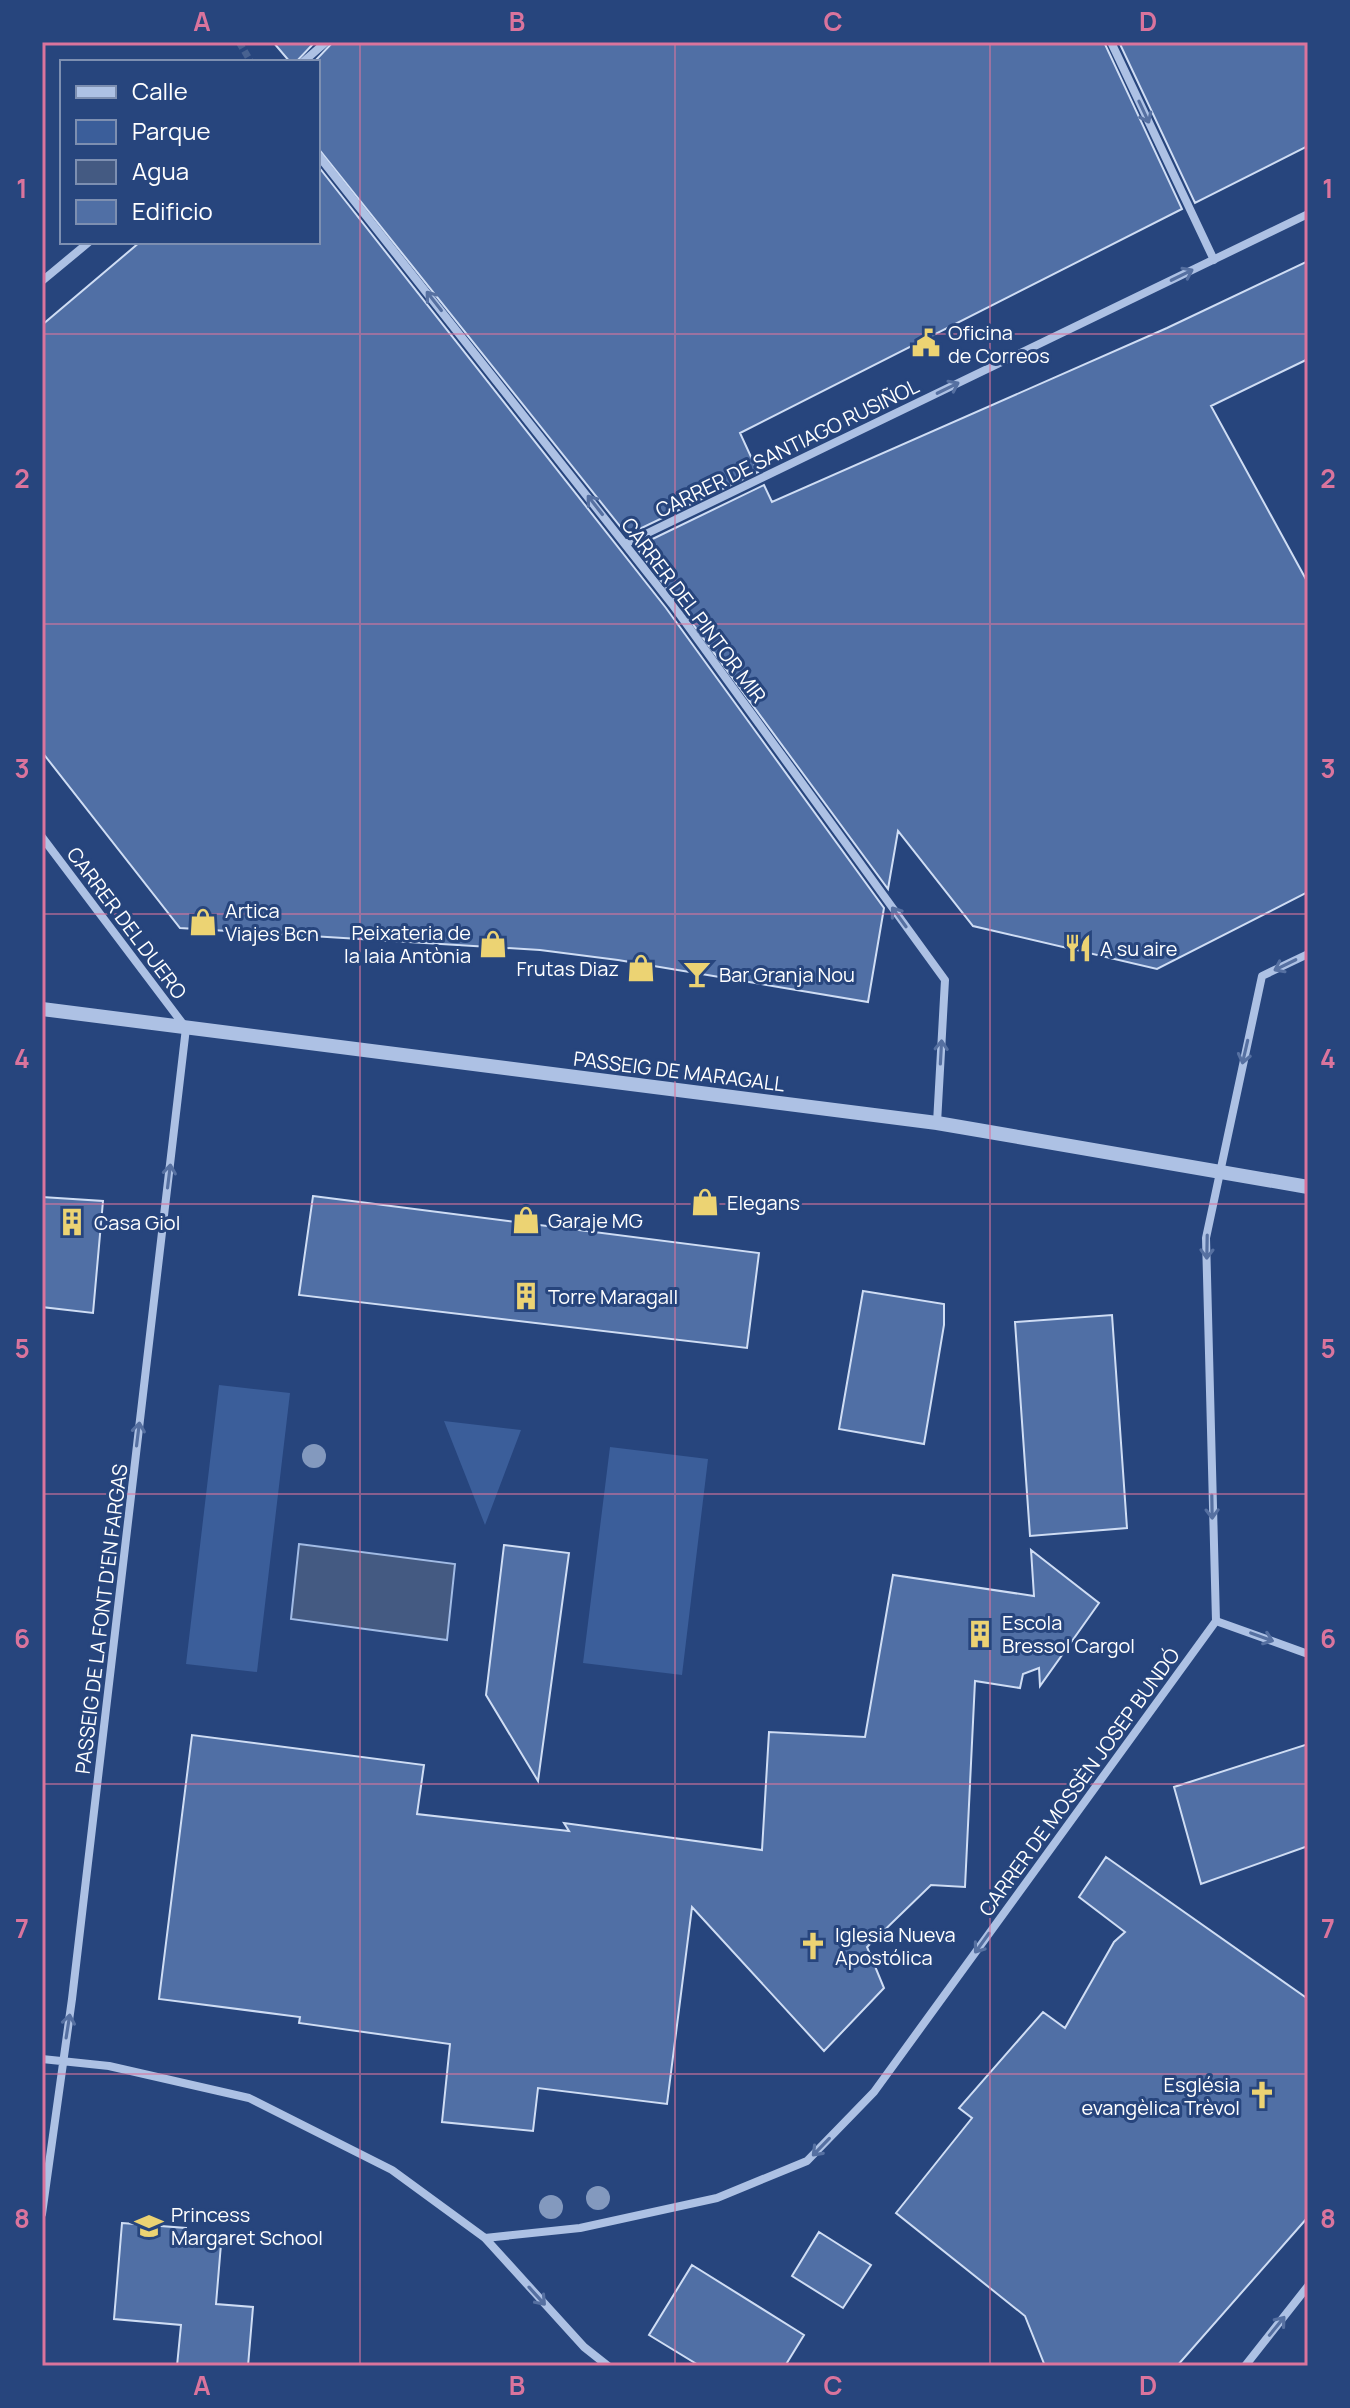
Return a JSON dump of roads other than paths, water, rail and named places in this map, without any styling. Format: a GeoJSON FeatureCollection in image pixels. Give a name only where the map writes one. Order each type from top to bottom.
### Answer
{"type":"FeatureCollection","features":[{"type":"Feature","properties":{"kind":"street"},"geometry":{"type":"LineString","coordinates":[[305,60],[326,42]]}},
{"type":"Feature","properties":{"kind":"street"},"geometry":{"type":"LineString","coordinates":[[1111,42],[1214,260]]}},
{"type":"Feature","properties":{"kind":"street","name":"CARRER DEL PINTOR MIR"},"geometry":{"type":"LineString","coordinates":[[320,158],[625,544],[945,980],[937,1123]]}},
{"type":"Feature","properties":{"kind":"street","name":"CARRER DE SANTIAGO RUSIÑOL"},"geometry":{"type":"LineString","coordinates":[[625,544],[1308,214]]}},
{"type":"Feature","properties":{"kind":"street"},"geometry":{"type":"LineString","coordinates":[[42,281],[87,244]]}},
{"type":"Feature","properties":{"kind":"street","name":"CARRER DEL DUERO"},"geometry":{"type":"LineString","coordinates":[[42,837],[186,1028]]}},
{"type":"Feature","properties":{"kind":"street"},"geometry":{"type":"LineString","coordinates":[[1308,954],[1262,976],[1218,1170],[1206,1238],[1216,1621],[1308,1654]]}},
{"type":"Feature","properties":{"kind":"street","name":"PASSEIG DE MARAGALL"},"geometry":{"type":"LineString","coordinates":[[42,1009],[937,1123],[1308,1187]]}},
{"type":"Feature","properties":{"kind":"street","name":"PASSEIG DE LA FONT D'EN FARGAS"},"geometry":{"type":"LineString","coordinates":[[42,2214],[186,1028]]}},
{"type":"Feature","properties":{"kind":"street","name":"CARRER DE MOSSÈN JOSEP BUNDÓ"},"geometry":{"type":"LineString","coordinates":[[485,2238],[580,2228],[717,2198],[807,2161],[874,2092],[1216,1621]]}},
{"type":"Feature","properties":{"kind":"street"},"geometry":{"type":"LineString","coordinates":[[42,2059],[109,2066],[249,2098],[392,2170],[485,2238],[584,2347],[608,2366]]}},
{"type":"Feature","properties":{"kind":"street"},"geometry":{"type":"LineString","coordinates":[[1245,2366],[1308,2286]]}},
{"type":"Feature","properties":{"kind":"water"},"geometry":{"type":"Polygon","coordinates":[[[299,1544],[455,1564],[447,1640],[291,1619],[299,1544]]]}},
{"type":"Feature","properties":{"kind":"tunnel"},"geometry":{"type":"LineString","coordinates":[[239,42],[250,60]]}},
{"type":"Feature","properties":{"kind":"place","name":"Oficina de Correos"},"geometry":{"type":"Point","coordinates":[926,343]}},
{"type":"Feature","properties":{"kind":"place","name":"Artica Viajes Bcn"},"geometry":{"type":"Point","coordinates":[203,922]}},
{"type":"Feature","properties":{"kind":"place","name":"Peixateria de la Iaia Antònia"},"geometry":{"type":"Point","coordinates":[493,944]}},
{"type":"Feature","properties":{"kind":"place","name":"A su aire"},"geometry":{"type":"Point","coordinates":[1078,948]}},
{"type":"Feature","properties":{"kind":"place","name":"Frutas Diaz"},"geometry":{"type":"Point","coordinates":[641,968]}},
{"type":"Feature","properties":{"kind":"place","name":"Bar Granja Nou"},"geometry":{"type":"Point","coordinates":[697,974]}},
{"type":"Feature","properties":{"kind":"place","name":"Elegans"},"geometry":{"type":"Point","coordinates":[705,1202]}},
{"type":"Feature","properties":{"kind":"place","name":"Garaje MG"},"geometry":{"type":"Point","coordinates":[526,1220]}},
{"type":"Feature","properties":{"kind":"place","name":"Casa Giol"},"geometry":{"type":"Point","coordinates":[72,1222]}},
{"type":"Feature","properties":{"kind":"place","name":"Torre Maragall"},"geometry":{"type":"Point","coordinates":[526,1296]}},
{"type":"Feature","properties":{"kind":"place","name":"Escola Bressol Cargol"},"geometry":{"type":"Point","coordinates":[980,1634]}},
{"type":"Feature","properties":{"kind":"place","name":"Iglesia Nueva Apostólica"},"geometry":{"type":"Point","coordinates":[813,1946]}},
{"type":"Feature","properties":{"kind":"place","name":"Església evangèlica Trèvol"},"geometry":{"type":"Point","coordinates":[1262,2095]}},
{"type":"Feature","properties":{"kind":"place","name":"Princess Margaret School"},"geometry":{"type":"Point","coordinates":[149,2226]}}]}
